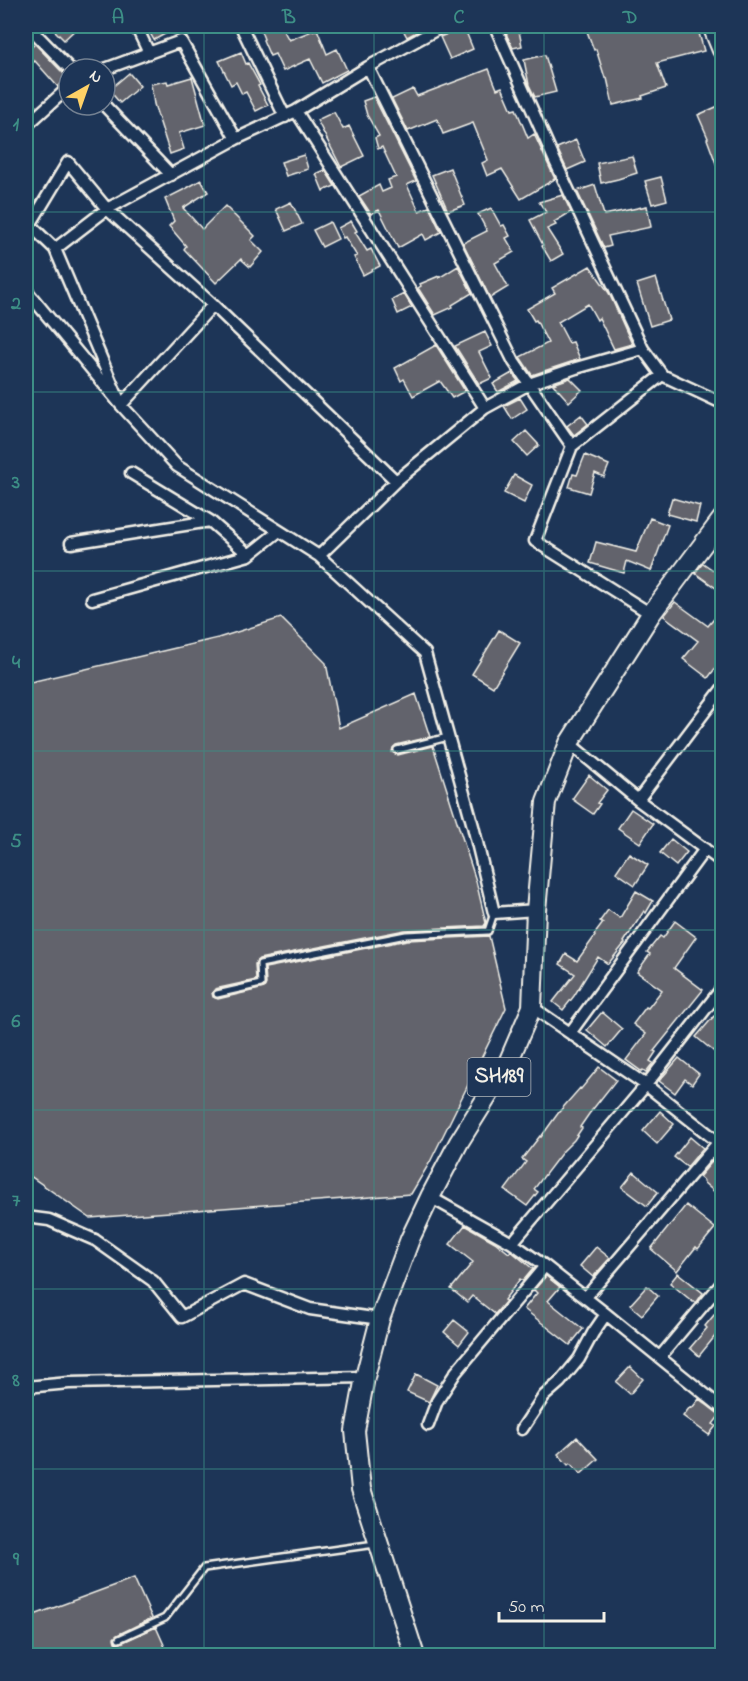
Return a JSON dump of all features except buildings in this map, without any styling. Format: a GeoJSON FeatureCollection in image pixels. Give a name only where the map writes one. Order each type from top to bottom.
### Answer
{"type":"FeatureCollection","features":[{"type":"Feature","properties":{"kind":"main road"},"geometry":{"type":"LineString","coordinates":[[712,26],[723,50]]}},
{"type":"Feature","properties":{"kind":"main road","name":"SH189"},"geometry":{"type":"LineString","coordinates":[[415,1656],[361,1489],[355,1431],[365,1377],[380,1319],[430,1197],[459,1142],[507,1065],[532,1007],[536,910],[546,802],[569,743],[651,614],[716,541],[723,519]]}},
{"type":"Feature","properties":{"kind":"street"},"geometry":{"type":"LineString","coordinates":[[40,26],[34,32],[58,57]]}},
{"type":"Feature","properties":{"kind":"street"},"geometry":{"type":"LineString","coordinates":[[136,26],[149,53]]}},
{"type":"Feature","properties":{"kind":"street"},"geometry":{"type":"LineString","coordinates":[[241,26],[285,117]]}},
{"type":"Feature","properties":{"kind":"street"},"geometry":{"type":"LineString","coordinates":[[55,249],[107,209],[236,139],[285,117],[368,67],[443,26]]}},
{"type":"Feature","properties":{"kind":"street"},"geometry":{"type":"LineString","coordinates":[[495,26],[643,349],[662,375],[723,403]]}},
{"type":"Feature","properties":{"kind":"street"},"geometry":{"type":"LineString","coordinates":[[117,65],[181,41],[236,139]]}},
{"type":"Feature","properties":{"kind":"street"},"geometry":{"type":"LineString","coordinates":[[368,67],[514,362],[572,446]]}},
{"type":"Feature","properties":{"kind":"street"},"geometry":{"type":"LineString","coordinates":[[26,126],[57,98]]}},
{"type":"Feature","properties":{"kind":"street"},"geometry":{"type":"LineString","coordinates":[[296,111],[485,408]]}},
{"type":"Feature","properties":{"kind":"street"},"geometry":{"type":"LineString","coordinates":[[115,117],[171,175]]}},
{"type":"Feature","properties":{"kind":"street"},"geometry":{"type":"LineString","coordinates":[[26,244],[30,225],[68,162],[107,209],[213,305],[396,482]]}},
{"type":"Feature","properties":{"kind":"street"},"geometry":{"type":"LineString","coordinates":[[30,225],[55,249],[121,405]]}},
{"type":"Feature","properties":{"kind":"street"},"geometry":{"type":"LineString","coordinates":[[26,291],[121,405],[177,466],[319,556],[425,653],[473,826],[494,913],[536,910]]}},
{"type":"Feature","properties":{"kind":"street"},"geometry":{"type":"LineString","coordinates":[[121,405],[213,305]]}},
{"type":"Feature","properties":{"kind":"street"},"geometry":{"type":"LineString","coordinates":[[319,556],[396,482],[485,408],[529,384],[643,349]]}},
{"type":"Feature","properties":{"kind":"street"},"geometry":{"type":"LineString","coordinates":[[651,614],[535,541],[572,446],[662,375]]}},
{"type":"Feature","properties":{"kind":"street"},"geometry":{"type":"LineString","coordinates":[[130,472],[210,521],[249,555]]}},
{"type":"Feature","properties":{"kind":"street"},"geometry":{"type":"LineString","coordinates":[[71,543],[210,521]]}},
{"type":"Feature","properties":{"kind":"street"},"geometry":{"type":"LineString","coordinates":[[92,599],[249,555],[279,531]]}},
{"type":"Feature","properties":{"kind":"street"},"geometry":{"type":"LineString","coordinates":[[638,800],[723,689]]}},
{"type":"Feature","properties":{"kind":"street"},"geometry":{"type":"LineString","coordinates":[[569,743],[638,800],[723,861]]}},
{"type":"Feature","properties":{"kind":"street"},"geometry":{"type":"LineString","coordinates":[[570,1033],[705,849]]}},
{"type":"Feature","properties":{"kind":"street"},"geometry":{"type":"LineString","coordinates":[[512,1244],[646,1085],[723,988]]}},
{"type":"Feature","properties":{"kind":"street"},"geometry":{"type":"LineString","coordinates":[[532,1007],[646,1085],[721,1142],[586,1297]]}},
{"type":"Feature","properties":{"kind":"street"},"geometry":{"type":"LineString","coordinates":[[430,1197],[512,1244],[545,1266],[723,1408]]}},
{"type":"Feature","properties":{"kind":"street"},"geometry":{"type":"LineString","coordinates":[[26,1216],[49,1220],[95,1240],[153,1281],[182,1317],[244,1284],[310,1309],[380,1319]]}},
{"type":"Feature","properties":{"kind":"street"},"geometry":{"type":"LineString","coordinates":[[428,1425],[437,1401],[456,1372],[545,1266]]}},
{"type":"Feature","properties":{"kind":"street"},"geometry":{"type":"LineString","coordinates":[[660,1357],[723,1283]]}},
{"type":"Feature","properties":{"kind":"street"},"geometry":{"type":"LineString","coordinates":[[522,1429],[544,1396],[560,1382],[579,1359],[606,1314]]}},
{"type":"Feature","properties":{"kind":"street"},"geometry":{"type":"LineString","coordinates":[[26,1387],[69,1383],[365,1377]]}},
{"type":"Feature","properties":{"kind":"lane"},"geometry":{"type":"LineString","coordinates":[[397,750],[448,737]]}},
{"type":"Feature","properties":{"kind":"lane"},"geometry":{"type":"LineString","coordinates":[[217,994],[261,984],[260,964],[406,935],[488,931],[494,913]]}},
{"type":"Feature","properties":{"kind":"lane"},"geometry":{"type":"LineString","coordinates":[[119,1639],[165,1618],[204,1568],[378,1544]]}}]}
